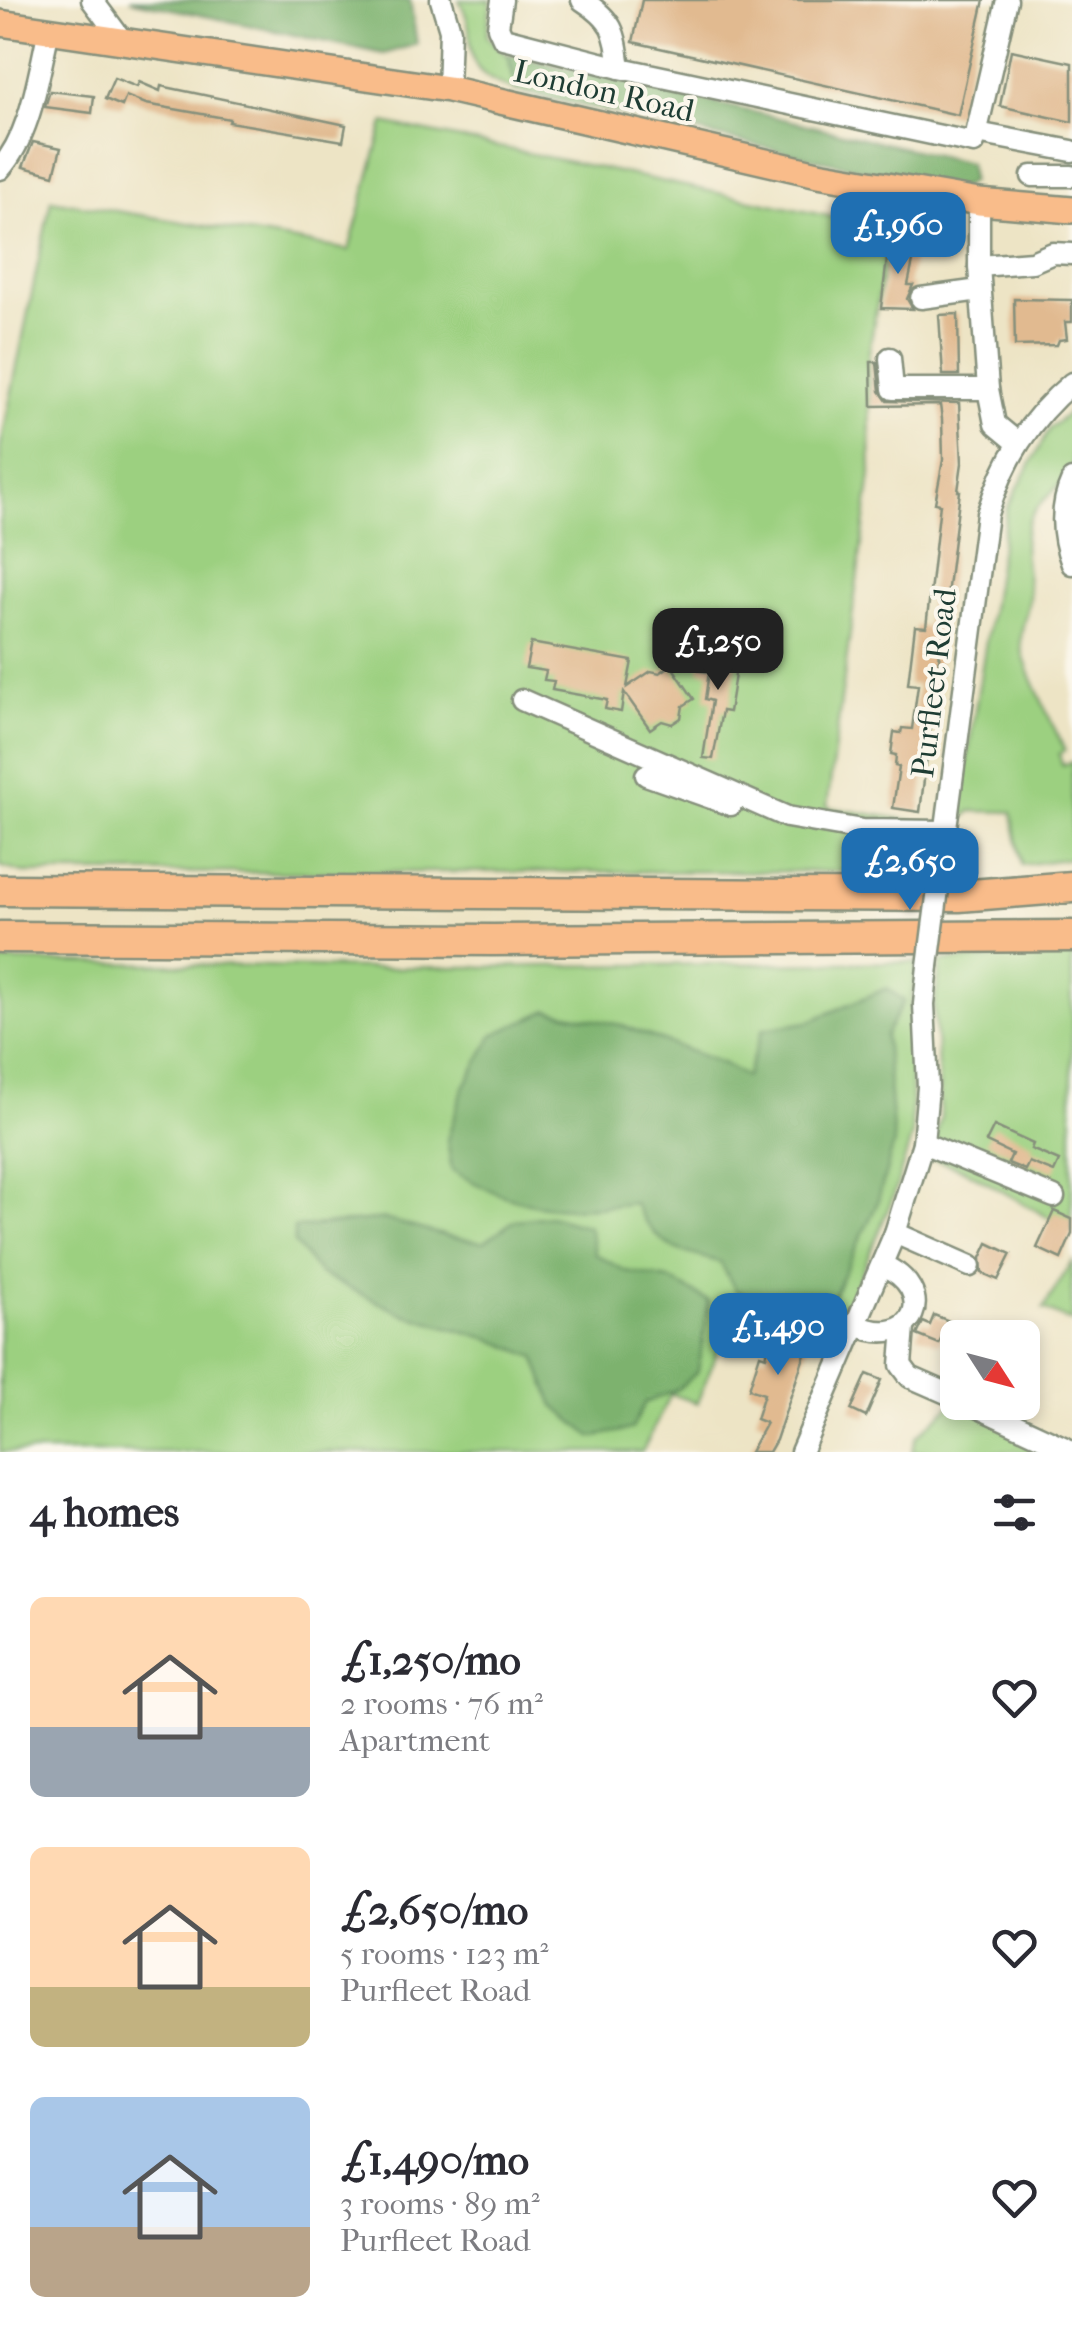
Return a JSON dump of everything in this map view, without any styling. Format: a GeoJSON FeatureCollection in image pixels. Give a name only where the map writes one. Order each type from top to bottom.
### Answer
{"type":"FeatureCollection","features":[{"type":"Feature","properties":{"kind":"highway"},"geometry":{"type":"LineString","coordinates":[[0,890],[959,896],[1072,887]]}},
{"type":"Feature","properties":{"kind":"highway"},"geometry":{"type":"LineString","coordinates":[[0,938],[1072,936]]}},
{"type":"Feature","properties":{"kind":"main road","name":"London Road"},"geometry":{"type":"LineString","coordinates":[[0,23],[448,88],[818,174],[980,202],[1072,210]]}},
{"type":"Feature","properties":{"kind":"street"},"geometry":{"type":"LineString","coordinates":[[92,0],[121,40]]}},
{"type":"Feature","properties":{"kind":"street"},"geometry":{"type":"LineString","coordinates":[[441,0],[450,30],[448,88]]}},
{"type":"Feature","properties":{"kind":"street"},"geometry":{"type":"LineString","coordinates":[[502,0],[498,26],[504,38],[620,68],[974,143],[1008,0]]}},
{"type":"Feature","properties":{"kind":"street"},"geometry":{"type":"LineString","coordinates":[[582,0],[608,19],[614,30],[620,68]]}},
{"type":"Feature","properties":{"kind":"street"},"geometry":{"type":"LineString","coordinates":[[0,169],[11,156],[28,114],[49,30]]}},
{"type":"Feature","properties":{"kind":"street"},"geometry":{"type":"LineString","coordinates":[[977,134],[1072,151]]}},
{"type":"Feature","properties":{"kind":"street"},"geometry":{"type":"LineString","coordinates":[[1032,176],[1072,176]]}},
{"type":"Feature","properties":{"kind":"street"},"geometry":{"type":"LineString","coordinates":[[980,202],[980,290],[988,389],[995,424],[1018,442]]}},
{"type":"Feature","properties":{"kind":"street"},"geometry":{"type":"LineString","coordinates":[[979,266],[1032,262],[1053,253],[1072,254]]}},
{"type":"Feature","properties":{"kind":"street"},"geometry":{"type":"LineString","coordinates":[[921,298],[980,290]]}},
{"type":"Feature","properties":{"kind":"street"},"geometry":{"type":"LineString","coordinates":[[890,358],[893,389],[988,389]]}},
{"type":"Feature","properties":{"kind":"street","name":"Purfleet Road"},"geometry":{"type":"LineString","coordinates":[[801,1452],[895,1232],[923,1143],[928,1088],[924,1004],[983,537],[999,478],[1018,442],[1042,410],[1072,383]]}},
{"type":"Feature","properties":{"kind":"street"},"geometry":{"type":"LineString","coordinates":[[1072,480],[1064,500],[1062,524],[1072,564]]}},
{"type":"Feature","properties":{"kind":"street"},"geometry":{"type":"LineString","coordinates":[[522,700],[787,817]]}},
{"type":"Feature","properties":{"kind":"street"},"geometry":{"type":"LineString","coordinates":[[646,775],[724,803],[787,817],[862,830],[946,831]]}},
{"type":"Feature","properties":{"kind":"street"},"geometry":{"type":"LineString","coordinates":[[923,1143],[1054,1197]]}},
{"type":"Feature","properties":{"kind":"street"},"geometry":{"type":"LineString","coordinates":[[895,1232],[970,1266]]}},
{"type":"Feature","properties":{"kind":"street"},"geometry":{"type":"LineString","coordinates":[[882,1264],[906,1279],[914,1293],[914,1310],[904,1327],[901,1365],[910,1377],[940,1390]]}},
{"type":"Feature","properties":{"kind":"street"},"geometry":{"type":"LineString","coordinates":[[856,1326],[886,1333],[904,1327]]}},
{"type":"Feature","properties":{"kind":"street"},"geometry":{"type":"LineString","coordinates":[[1005,1420],[1072,1451]]}},
{"type":"Feature","properties":{"kind":"green space"},"geometry":{"type":"Polygon","coordinates":[[[130,0],[410,0],[417,44],[384,54],[130,0]]]}},
{"type":"Feature","properties":{"kind":"green space"},"geometry":{"type":"Polygon","coordinates":[[[459,0],[491,0],[487,36],[508,57],[517,91],[482,73],[475,64],[459,0]]]}},
{"type":"Feature","properties":{"kind":"green space"},"geometry":{"type":"Polygon","coordinates":[[[508,54],[969,163],[971,181],[957,191],[517,91],[508,54]]]}},
{"type":"Feature","properties":{"kind":"green space"},"geometry":{"type":"Polygon","coordinates":[[[384,123],[890,229],[868,358],[871,475],[827,807],[932,824],[928,871],[23,873],[0,866],[0,449],[51,200],[349,250],[384,123]]]}},
{"type":"Feature","properties":{"kind":"green space"},"geometry":{"type":"Polygon","coordinates":[[[1072,410],[1072,474],[1042,503],[1027,525],[1024,551],[1029,597],[1021,638],[1027,666],[1065,751],[1059,754],[1062,765],[1072,762],[1072,858],[1022,865],[1012,812],[971,811],[957,824],[1007,508],[1050,428],[1072,410]]]}},
{"type":"Feature","properties":{"kind":"green space"},"geometry":{"type":"Polygon","coordinates":[[[1072,953],[1072,1231],[965,1170],[930,1158],[941,1116],[934,1007],[941,961],[1072,953]]]}},
{"type":"Feature","properties":{"kind":"green space"},"geometry":{"type":"Polygon","coordinates":[[[0,961],[365,968],[917,962],[910,1012],[912,1135],[894,1195],[835,1336],[736,1304],[697,1403],[671,1394],[642,1452],[0,1452],[0,961]]]}},
{"type":"Feature","properties":{"kind":"green space"},"geometry":{"type":"Polygon","coordinates":[[[887,988],[904,1001],[885,1035],[894,1143],[877,1204],[827,1308],[805,1315],[736,1291],[720,1262],[669,1245],[651,1230],[634,1203],[583,1208],[540,1205],[497,1193],[452,1170],[447,1140],[463,1089],[493,1035],[548,1010],[621,1025],[724,1064],[746,1077],[763,1029],[808,1022],[887,988]]]}},
{"type":"Feature","properties":{"kind":"green space"},"geometry":{"type":"Polygon","coordinates":[[[550,1216],[589,1227],[595,1254],[626,1271],[669,1279],[709,1301],[698,1371],[678,1389],[645,1403],[632,1429],[592,1437],[554,1406],[535,1357],[490,1339],[403,1314],[320,1274],[294,1243],[294,1228],[384,1219],[484,1242],[515,1220],[550,1216]]]}},
{"type":"Feature","properties":{"kind":"green space"},"geometry":{"type":"Polygon","coordinates":[[[1072,1262],[1072,1322],[1043,1309],[1072,1262]]]}},
{"type":"Feature","properties":{"kind":"green space"},"geometry":{"type":"Polygon","coordinates":[[[940,1415],[940,1420],[994,1420],[1066,1452],[912,1452],[917,1436],[940,1415]]]}},
{"type":"Feature","properties":{"kind":"building"},"geometry":{"type":"Polygon","coordinates":[[[642,0],[984,0],[958,115],[633,42],[642,0]]]}},
{"type":"Feature","properties":{"kind":"building"},"geometry":{"type":"Polygon","coordinates":[[[1011,50],[1072,63],[1072,122],[1000,106],[1011,50]]]}},
{"type":"Feature","properties":{"kind":"building"},"geometry":{"type":"Polygon","coordinates":[[[114,78],[137,87],[139,82],[160,91],[161,86],[346,125],[343,141],[229,122],[230,119],[146,104],[126,96],[122,106],[105,99],[114,78]]]}},
{"type":"Feature","properties":{"kind":"building"},"geometry":{"type":"Polygon","coordinates":[[[50,91],[94,96],[92,113],[45,107],[50,91]]]}},
{"type":"Feature","properties":{"kind":"building"},"geometry":{"type":"Polygon","coordinates":[[[33,142],[61,148],[54,175],[23,167],[33,142]]]}},
{"type":"Feature","properties":{"kind":"building"},"geometry":{"type":"Polygon","coordinates":[[[889,242],[916,247],[908,285],[913,285],[907,299],[913,309],[881,308],[889,242]]]}},
{"type":"Feature","properties":{"kind":"building"},"geometry":{"type":"Polygon","coordinates":[[[1014,299],[1072,300],[1072,322],[1065,322],[1067,339],[1059,340],[1057,345],[1015,346],[1014,299]]]}},
{"type":"Feature","properties":{"kind":"building"},"geometry":{"type":"Polygon","coordinates":[[[958,314],[959,375],[943,375],[939,315],[958,314]]]}},
{"type":"Feature","properties":{"kind":"building"},"geometry":{"type":"Polygon","coordinates":[[[871,362],[877,362],[880,391],[887,401],[959,403],[960,491],[920,812],[893,808],[899,767],[895,766],[896,755],[891,754],[894,732],[912,729],[918,685],[908,684],[915,626],[926,627],[940,504],[935,503],[943,460],[942,419],[940,405],[872,406],[871,362]]]}},
{"type":"Feature","properties":{"kind":"building"},"geometry":{"type":"Polygon","coordinates":[[[531,643],[632,661],[627,687],[651,671],[660,673],[671,665],[694,699],[683,706],[681,718],[672,724],[662,721],[650,729],[624,692],[621,712],[605,709],[607,700],[552,690],[554,681],[544,680],[546,671],[526,668],[531,643]]]}},
{"type":"Feature","properties":{"kind":"building"},"geometry":{"type":"Polygon","coordinates":[[[702,654],[738,656],[729,712],[722,711],[713,759],[703,758],[712,701],[705,699],[709,672],[699,671],[702,654]]]}},
{"type":"Feature","properties":{"kind":"building"},"geometry":{"type":"Polygon","coordinates":[[[994,1126],[1059,1161],[1054,1172],[1029,1162],[1025,1170],[1008,1163],[1012,1154],[986,1142],[994,1126]]]}},
{"type":"Feature","properties":{"kind":"building"},"geometry":{"type":"Polygon","coordinates":[[[1054,1211],[1072,1219],[1072,1234],[1061,1259],[1037,1248],[1054,1211]]]}},
{"type":"Feature","properties":{"kind":"building"},"geometry":{"type":"Polygon","coordinates":[[[988,1243],[1011,1254],[998,1280],[982,1273],[981,1258],[988,1243]]]}},
{"type":"Feature","properties":{"kind":"building"},"geometry":{"type":"Polygon","coordinates":[[[934,1315],[947,1320],[940,1320],[939,1344],[917,1335],[923,1322],[930,1325],[934,1315]]]}},
{"type":"Feature","properties":{"kind":"building"},"geometry":{"type":"Polygon","coordinates":[[[778,1318],[813,1330],[776,1440],[769,1452],[750,1452],[766,1423],[756,1419],[764,1394],[749,1389],[760,1354],[766,1356],[778,1318]]]}},
{"type":"Feature","properties":{"kind":"building"},"geometry":{"type":"Polygon","coordinates":[[[867,1374],[882,1380],[866,1417],[851,1410],[867,1374]]]}}]}
